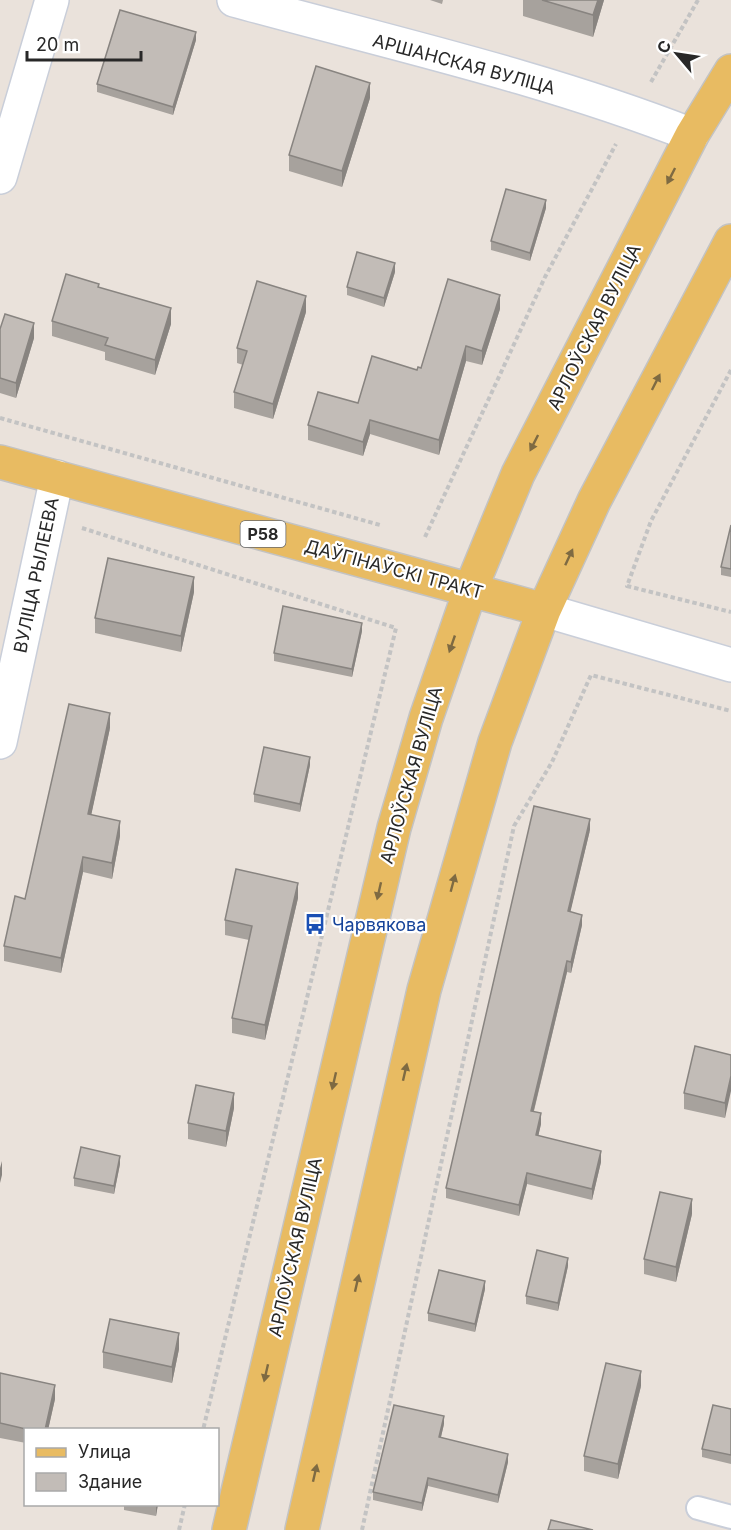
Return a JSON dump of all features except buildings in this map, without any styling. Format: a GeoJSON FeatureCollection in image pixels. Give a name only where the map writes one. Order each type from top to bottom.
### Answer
{"type":"FeatureCollection","features":[{"type":"Feature","properties":{"kind":"main road","name":"АРЛОЎСКАЯ ВУЛІЦА"},"geometry":{"type":"LineString","coordinates":[[229,1530],[394,828],[426,718],[471,588],[518,474],[692,135],[731,70]]}},
{"type":"Feature","properties":{"kind":"main road"},"geometry":{"type":"LineString","coordinates":[[302,1530],[424,990],[495,742],[544,610],[594,501],[731,242]]}},
{"type":"Feature","properties":{"kind":"main road","name":"ДАЎГІНАЎСКІ ТРАКТ"},"geometry":{"type":"LineString","coordinates":[[0,462],[414,575],[471,588],[544,610]]}},
{"type":"Feature","properties":{"kind":"street"},"geometry":{"type":"LineString","coordinates":[[0,177],[52,0]]}},
{"type":"Feature","properties":{"kind":"street","name":"АРШАНСКАЯ ВУЛІЦА"},"geometry":{"type":"LineString","coordinates":[[234,0],[633,112],[692,135]]}},
{"type":"Feature","properties":{"kind":"street","name":"ВУЛІЦА РЫЛЕЕВА"},"geometry":{"type":"LineString","coordinates":[[0,742],[57,477]]}},
{"type":"Feature","properties":{"kind":"street","name":"Р58"},"geometry":{"type":"LineString","coordinates":[[544,610],[731,665]]}},
{"type":"Feature","properties":{"kind":"lane"},"geometry":{"type":"LineString","coordinates":[[698,1508],[731,1517]]}},
{"type":"Feature","properties":{"kind":"path"},"geometry":{"type":"LineString","coordinates":[[416,535],[427,538],[545,277],[633,112],[698,0]]}},
{"type":"Feature","properties":{"kind":"path"},"geometry":{"type":"LineString","coordinates":[[731,370],[651,521],[627,586],[731,612]]}},
{"type":"Feature","properties":{"kind":"path"},"geometry":{"type":"LineString","coordinates":[[0,418],[381,525]]}},
{"type":"Feature","properties":{"kind":"path"},"geometry":{"type":"LineString","coordinates":[[50,517],[396,628],[203,1428]]}},
{"type":"Feature","properties":{"kind":"path"},"geometry":{"type":"LineString","coordinates":[[363,1530],[514,826],[552,762],[591,675],[731,711]]}},
{"type":"Feature","properties":{"kind":"path"},"geometry":{"type":"LineString","coordinates":[[179,1530],[185,1506]]}},
{"type":"Feature","properties":{"kind":"place","name":"Чарвякова"},"geometry":{"type":"Point","coordinates":[315,924]}}]}
